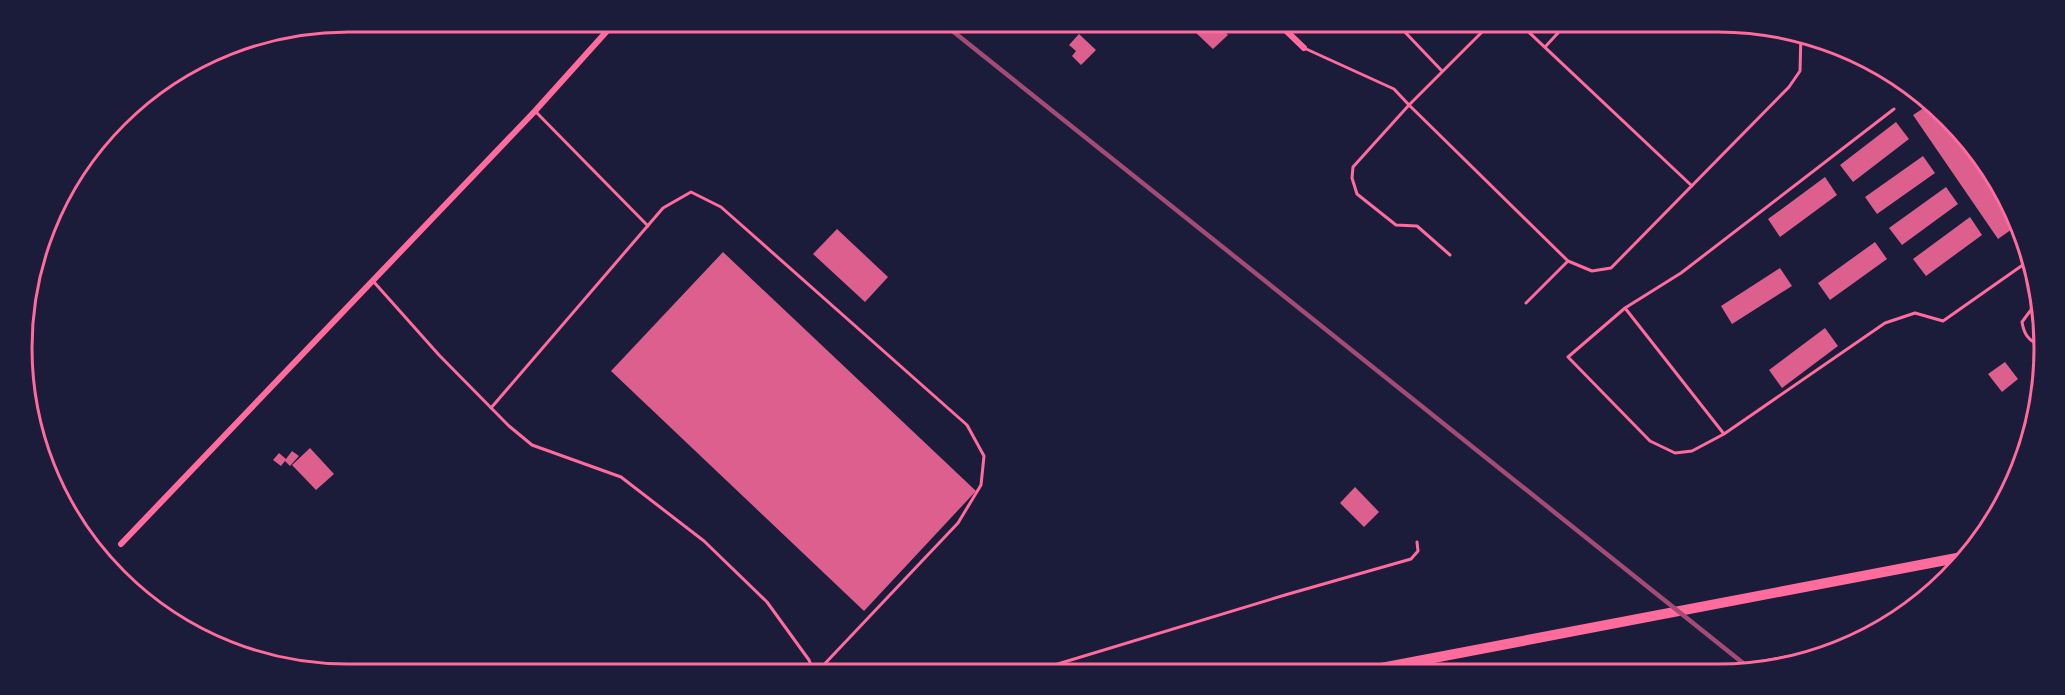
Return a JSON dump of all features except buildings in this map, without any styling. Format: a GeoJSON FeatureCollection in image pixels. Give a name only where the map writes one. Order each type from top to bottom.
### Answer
{"type":"FeatureCollection","features":[{"type":"Feature","properties":{"kind":"main road"},"geometry":{"type":"LineString","coordinates":[[1404,664],[1603,628],[1952,559]]}},
{"type":"Feature","properties":{"kind":"street"},"geometry":{"type":"LineString","coordinates":[[121,544],[535,111],[606,32]]}},
{"type":"Feature","properties":{"kind":"street"},"geometry":{"type":"LineString","coordinates":[[1287,32],[1304,48]]}},
{"type":"Feature","properties":{"kind":"lane"},"geometry":{"type":"LineString","coordinates":[[1405,32],[1442,71]]}},
{"type":"Feature","properties":{"kind":"lane"},"geometry":{"type":"LineString","coordinates":[[1450,255],[1417,226],[1396,225],[1357,194],[1352,178],[1353,167],[1409,105],[1482,32]]}},
{"type":"Feature","properties":{"kind":"lane"},"geometry":{"type":"LineString","coordinates":[[1529,32],[1692,186]]}},
{"type":"Feature","properties":{"kind":"lane"},"geometry":{"type":"LineString","coordinates":[[1545,47],[1559,32]]}},
{"type":"Feature","properties":{"kind":"lane"},"geometry":{"type":"LineString","coordinates":[[1304,48],[1394,89],[1568,261],[1592,271],[1611,268],[1789,87],[1800,71],[1801,43]]}},
{"type":"Feature","properties":{"kind":"lane"},"geometry":{"type":"LineString","coordinates":[[1894,109],[1681,273],[1625,308],[1568,357],[1650,441],[1675,453],[1692,451],[1724,434],[1885,323],[1915,313],[1943,321],[2023,265]]}},
{"type":"Feature","properties":{"kind":"lane"},"geometry":{"type":"LineString","coordinates":[[535,111],[648,226]]}},
{"type":"Feature","properties":{"kind":"lane"},"geometry":{"type":"LineString","coordinates":[[491,408],[663,208],[691,192],[721,207],[967,425],[984,456],[981,485],[958,523],[824,664]]}},
{"type":"Feature","properties":{"kind":"lane"},"geometry":{"type":"LineString","coordinates":[[1526,303],[1568,261]]}},
{"type":"Feature","properties":{"kind":"lane"},"geometry":{"type":"LineString","coordinates":[[372,279],[439,355],[491,408],[532,445],[621,477],[704,541],[767,602],[811,664]]}},
{"type":"Feature","properties":{"kind":"lane"},"geometry":{"type":"LineString","coordinates":[[1625,308],[1724,434]]}},
{"type":"Feature","properties":{"kind":"lane"},"geometry":{"type":"LineString","coordinates":[[2031,309],[2022,322],[2024,333],[2034,343]]}},
{"type":"Feature","properties":{"kind":"lane"},"geometry":{"type":"LineString","coordinates":[[1058,664],[1284,595],[1412,560],[1418,551],[1417,542]]}},
{"type":"Feature","properties":{"kind":"railway"},"geometry":{"type":"LineString","coordinates":[[954,32],[1742,663]]}}]}
